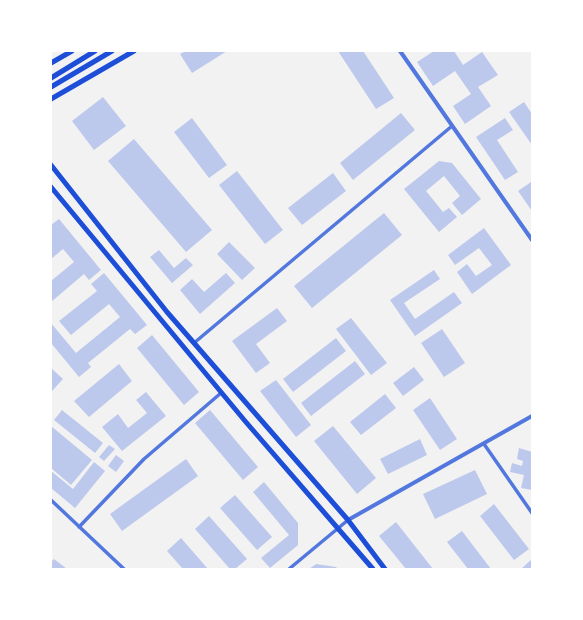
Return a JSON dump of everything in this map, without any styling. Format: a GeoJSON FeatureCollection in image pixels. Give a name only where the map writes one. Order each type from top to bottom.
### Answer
{"type":"FeatureCollection","features":[{"type":"Feature","properties":{"kind":"main road"},"geometry":{"type":"LineString","coordinates":[[51,63],[72,51]]}},
{"type":"Feature","properties":{"kind":"main road"},"geometry":{"type":"LineString","coordinates":[[51,78],[94,51]]}},
{"type":"Feature","properties":{"kind":"main road"},"geometry":{"type":"LineString","coordinates":[[51,88],[112,51]]}},
{"type":"Feature","properties":{"kind":"main road"},"geometry":{"type":"LineString","coordinates":[[51,99],[134,51]]}},
{"type":"Feature","properties":{"kind":"main road"},"geometry":{"type":"LineString","coordinates":[[51,165],[162,306],[348,520],[385,569]]}},
{"type":"Feature","properties":{"kind":"main road"},"geometry":{"type":"LineString","coordinates":[[51,188],[221,393],[373,569]]}},
{"type":"Feature","properties":{"kind":"street"},"geometry":{"type":"LineString","coordinates":[[400,51],[532,240]]}},
{"type":"Feature","properties":{"kind":"street"},"geometry":{"type":"LineString","coordinates":[[194,344],[452,126]]}},
{"type":"Feature","properties":{"kind":"street"},"geometry":{"type":"LineString","coordinates":[[79,527],[144,459],[221,393]]}},
{"type":"Feature","properties":{"kind":"street"},"geometry":{"type":"LineString","coordinates":[[289,569],[348,520],[532,416]]}},
{"type":"Feature","properties":{"kind":"street"},"geometry":{"type":"LineString","coordinates":[[484,444],[532,513]]}},
{"type":"Feature","properties":{"kind":"street"},"geometry":{"type":"LineString","coordinates":[[51,500],[124,569]]}},
{"type":"Feature","properties":{"kind":"building"},"geometry":{"type":"Polygon","coordinates":[[[186,51],[227,51],[192,73],[180,54],[186,51]]]}},
{"type":"Feature","properties":{"kind":"building"},"geometry":{"type":"Polygon","coordinates":[[[338,51],[363,51],[394,98],[376,109],[338,51]]]}},
{"type":"Feature","properties":{"kind":"building"},"geometry":{"type":"Polygon","coordinates":[[[434,51],[454,51],[463,65],[482,52],[498,75],[478,87],[491,106],[465,124],[453,106],[471,94],[455,71],[433,86],[417,62],[434,51]]]}},
{"type":"Feature","properties":{"kind":"building"},"geometry":{"type":"Polygon","coordinates":[[[103,97],[126,126],[94,150],[72,121],[103,97]]]}},
{"type":"Feature","properties":{"kind":"building"},"geometry":{"type":"Polygon","coordinates":[[[524,102],[532,114],[532,145],[509,112],[524,102]]]}},
{"type":"Feature","properties":{"kind":"building"},"geometry":{"type":"Polygon","coordinates":[[[401,113],[415,130],[353,180],[340,163],[401,113]]]}},
{"type":"Feature","properties":{"kind":"building"},"geometry":{"type":"Polygon","coordinates":[[[192,118],[227,165],[209,178],[174,132],[192,118]]]}},
{"type":"Feature","properties":{"kind":"building"},"geometry":{"type":"Polygon","coordinates":[[[505,118],[513,130],[497,140],[518,172],[505,180],[476,137],[505,118]]]}},
{"type":"Feature","properties":{"kind":"building"},"geometry":{"type":"Polygon","coordinates":[[[134,139],[212,230],[186,252],[108,161],[134,139]]]}},
{"type":"Feature","properties":{"kind":"building"},"geometry":{"type":"Polygon","coordinates":[[[439,161],[452,163],[481,199],[462,215],[452,203],[460,196],[444,176],[426,191],[443,212],[449,208],[457,217],[439,232],[404,189],[439,161]]]}},
{"type":"Feature","properties":{"kind":"building"},"geometry":{"type":"Polygon","coordinates":[[[237,171],[283,230],[265,244],[219,185],[237,171]]]}},
{"type":"Feature","properties":{"kind":"building"},"geometry":{"type":"Polygon","coordinates":[[[333,173],[346,191],[302,225],[288,208],[333,173]]]}},
{"type":"Feature","properties":{"kind":"building"},"geometry":{"type":"Polygon","coordinates":[[[531,182],[532,183],[532,211],[518,191],[531,182]]]}},
{"type":"Feature","properties":{"kind":"building"},"geometry":{"type":"Polygon","coordinates":[[[384,213],[402,235],[312,308],[294,286],[384,213]]]}},
{"type":"Feature","properties":{"kind":"building"},"geometry":{"type":"Polygon","coordinates":[[[59,219],[101,270],[89,280],[84,274],[51,302],[51,281],[74,262],[63,249],[51,259],[51,225],[59,219]]]}},
{"type":"Feature","properties":{"kind":"building"},"geometry":{"type":"Polygon","coordinates":[[[484,228],[511,265],[472,294],[457,272],[467,264],[476,276],[492,265],[479,248],[455,265],[448,255],[484,228]]]}},
{"type":"Feature","properties":{"kind":"building"},"geometry":{"type":"Polygon","coordinates":[[[229,242],[255,268],[242,280],[217,254],[229,242]]]}},
{"type":"Feature","properties":{"kind":"building"},"geometry":{"type":"Polygon","coordinates":[[[159,250],[174,268],[186,258],[193,265],[172,283],[150,257],[159,250]]]}},
{"type":"Feature","properties":{"kind":"building"},"geometry":{"type":"Polygon","coordinates":[[[434,270],[440,279],[404,303],[415,319],[454,292],[462,303],[415,336],[390,300],[434,270]]]}},
{"type":"Feature","properties":{"kind":"building"},"geometry":{"type":"Polygon","coordinates":[[[104,273],[147,325],[135,334],[130,329],[88,363],[91,367],[79,377],[51,343],[51,323],[76,353],[120,317],[109,304],[71,335],[59,321],[97,291],[91,284],[104,273]]]}},
{"type":"Feature","properties":{"kind":"building"},"geometry":{"type":"Polygon","coordinates":[[[226,273],[235,283],[200,314],[180,290],[192,279],[204,292],[226,273]]]}},
{"type":"Feature","properties":{"kind":"building"},"geometry":{"type":"Polygon","coordinates":[[[277,308],[287,321],[256,344],[270,363],[256,373],[232,341],[277,308]]]}},
{"type":"Feature","properties":{"kind":"building"},"geometry":{"type":"Polygon","coordinates":[[[351,318],[387,363],[371,375],[336,329],[351,318]]]}},
{"type":"Feature","properties":{"kind":"building"},"geometry":{"type":"Polygon","coordinates":[[[442,329],[465,363],[444,377],[421,343],[442,329]]]}},
{"type":"Feature","properties":{"kind":"building"},"geometry":{"type":"Polygon","coordinates":[[[152,335],[199,392],[184,405],[137,348],[152,335]]]}},
{"type":"Feature","properties":{"kind":"building"},"geometry":{"type":"Polygon","coordinates":[[[336,338],[346,351],[293,392],[283,379],[336,338]]]}},
{"type":"Feature","properties":{"kind":"building"},"geometry":{"type":"Polygon","coordinates":[[[355,361],[365,374],[311,416],[301,403],[355,361]]]}},
{"type":"Feature","properties":{"kind":"building"},"geometry":{"type":"Polygon","coordinates":[[[119,364],[132,381],[89,417],[74,401],[119,364]]]}},
{"type":"Feature","properties":{"kind":"building"},"geometry":{"type":"Polygon","coordinates":[[[414,367],[424,380],[403,396],[393,383],[414,367]]]}},
{"type":"Feature","properties":{"kind":"building"},"geometry":{"type":"Polygon","coordinates":[[[51,368],[63,379],[52,391],[51,390],[51,368]]]}},
{"type":"Feature","properties":{"kind":"building"},"geometry":{"type":"Polygon","coordinates":[[[276,380],[311,425],[296,437],[260,391],[276,380]]]}},
{"type":"Feature","properties":{"kind":"building"},"geometry":{"type":"Polygon","coordinates":[[[146,392],[166,416],[122,451],[102,427],[118,414],[128,428],[147,413],[136,400],[146,392]]]}},
{"type":"Feature","properties":{"kind":"building"},"geometry":{"type":"Polygon","coordinates":[[[385,394],[396,408],[361,435],[350,422],[385,394]]]}},
{"type":"Feature","properties":{"kind":"building"},"geometry":{"type":"Polygon","coordinates":[[[430,398],[457,439],[440,450],[413,410],[430,398]]]}},
{"type":"Feature","properties":{"kind":"building"},"geometry":{"type":"Polygon","coordinates":[[[62,410],[103,443],[95,453],[54,420],[62,410]]]}},
{"type":"Feature","properties":{"kind":"building"},"geometry":{"type":"Polygon","coordinates":[[[210,410],[258,467],[243,480],[195,423],[210,410]]]}},
{"type":"Feature","properties":{"kind":"building"},"geometry":{"type":"Polygon","coordinates":[[[51,426],[92,460],[71,485],[51,468],[51,426]]]}},
{"type":"Feature","properties":{"kind":"building"},"geometry":{"type":"Polygon","coordinates":[[[333,426],[376,478],[357,494],[314,441],[333,426]]]}},
{"type":"Feature","properties":{"kind":"building"},"geometry":{"type":"Polygon","coordinates":[[[420,439],[427,455],[388,474],[380,459],[420,439]]]}},
{"type":"Feature","properties":{"kind":"building"},"geometry":{"type":"Polygon","coordinates":[[[109,445],[115,449],[104,461],[99,457],[109,445]]]}},
{"type":"Feature","properties":{"kind":"building"},"geometry":{"type":"Polygon","coordinates":[[[519,448],[532,452],[532,490],[521,488],[524,475],[510,472],[512,463],[522,466],[523,461],[517,459],[519,448]]]}},
{"type":"Feature","properties":{"kind":"building"},"geometry":{"type":"Polygon","coordinates":[[[116,455],[124,461],[116,472],[108,466],[116,455]]]}},
{"type":"Feature","properties":{"kind":"building"},"geometry":{"type":"Polygon","coordinates":[[[186,459],[198,476],[122,531],[110,514],[186,459]]]}},
{"type":"Feature","properties":{"kind":"building"},"geometry":{"type":"Polygon","coordinates":[[[94,462],[105,471],[75,508],[51,488],[51,471],[73,489],[94,462]]]}},
{"type":"Feature","properties":{"kind":"building"},"geometry":{"type":"Polygon","coordinates":[[[475,470],[487,494],[435,519],[423,494],[475,470]]]}},
{"type":"Feature","properties":{"kind":"building"},"geometry":{"type":"Polygon","coordinates":[[[264,482],[298,523],[298,545],[270,568],[261,558],[289,535],[253,492],[264,482]]]}},
{"type":"Feature","properties":{"kind":"building"},"geometry":{"type":"Polygon","coordinates":[[[235,495],[272,537],[257,550],[220,508],[235,495]]]}},
{"type":"Feature","properties":{"kind":"building"},"geometry":{"type":"Polygon","coordinates":[[[494,504],[529,549],[514,560],[480,516],[494,504]]]}},
{"type":"Feature","properties":{"kind":"building"},"geometry":{"type":"Polygon","coordinates":[[[209,516],[247,559],[235,569],[230,569],[195,529],[209,516]]]}},
{"type":"Feature","properties":{"kind":"building"},"geometry":{"type":"Polygon","coordinates":[[[396,522],[433,569],[406,569],[379,536],[396,522]]]}},
{"type":"Feature","properties":{"kind":"building"},"geometry":{"type":"Polygon","coordinates":[[[462,531],[491,569],[468,569],[447,542],[462,531]]]}},
{"type":"Feature","properties":{"kind":"building"},"geometry":{"type":"Polygon","coordinates":[[[181,538],[208,569],[183,569],[167,551],[181,538]]]}},
{"type":"Feature","properties":{"kind":"building"},"geometry":{"type":"Polygon","coordinates":[[[54,559],[67,569],[51,569],[51,562],[54,559]]]}},
{"type":"Feature","properties":{"kind":"building"},"geometry":{"type":"Polygon","coordinates":[[[532,559],[532,569],[521,569],[532,559]]]}},
{"type":"Feature","properties":{"kind":"building"},"geometry":{"type":"Polygon","coordinates":[[[316,564],[336,567],[338,569],[309,569],[316,564]]]}}]}
